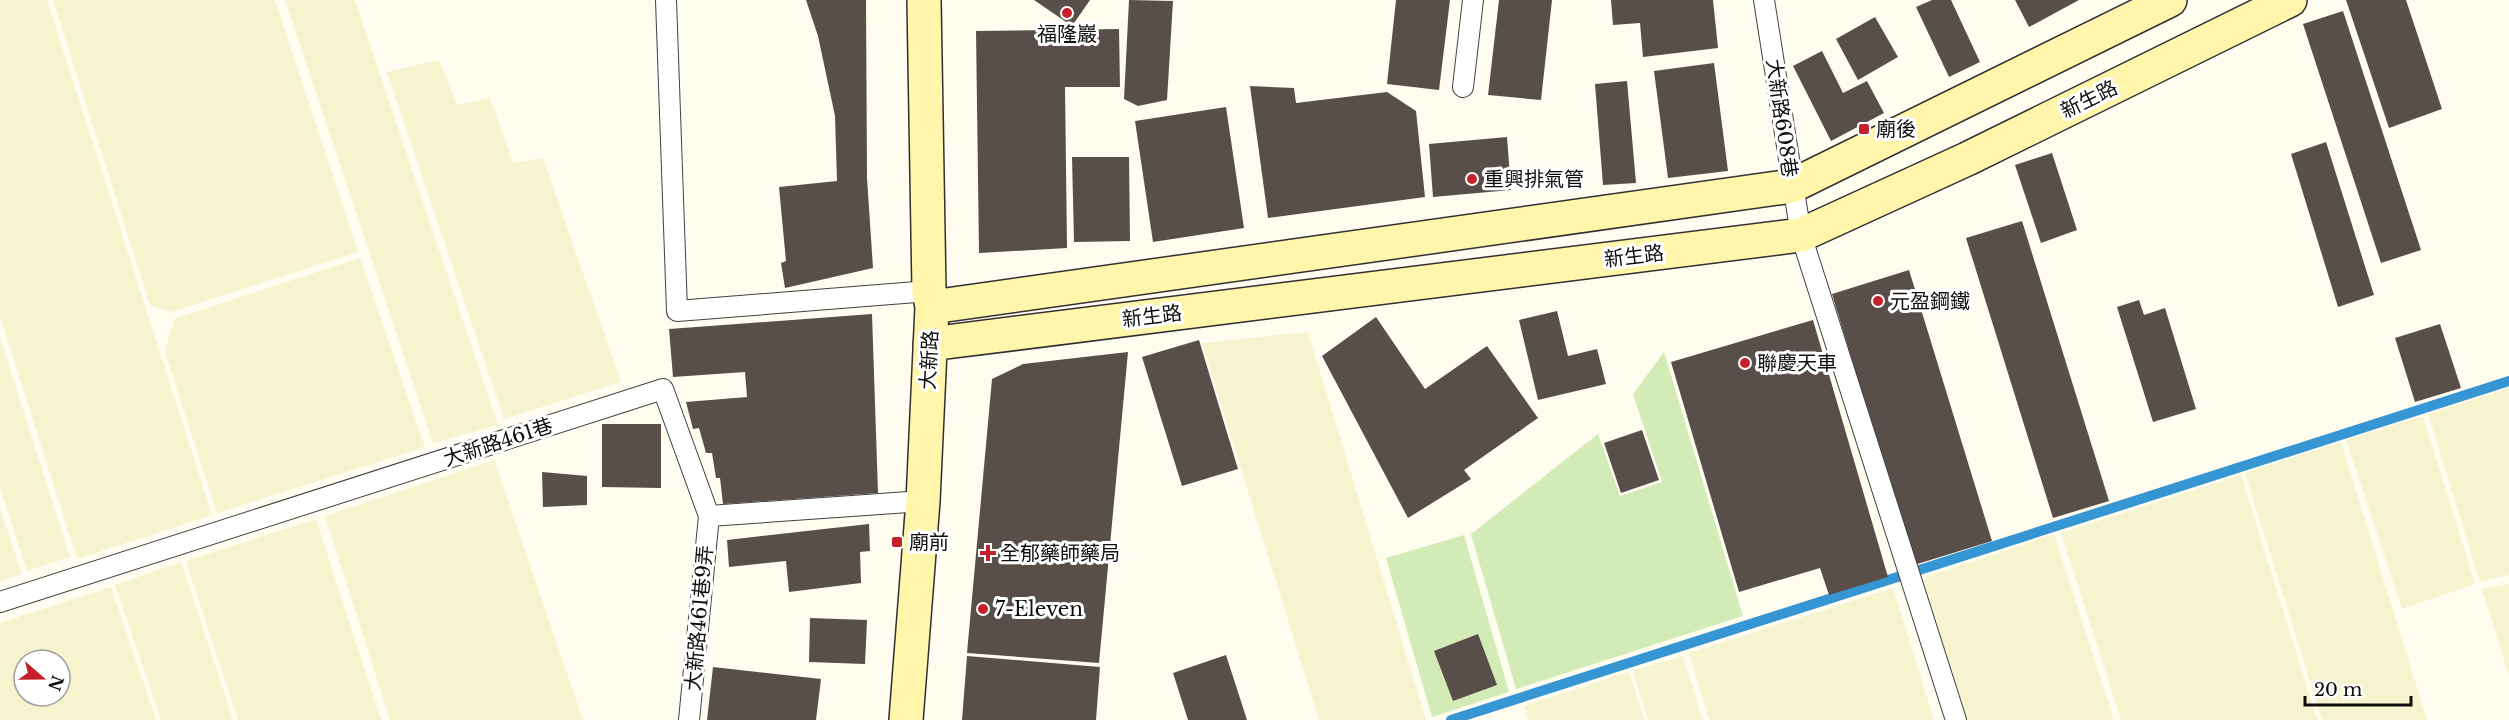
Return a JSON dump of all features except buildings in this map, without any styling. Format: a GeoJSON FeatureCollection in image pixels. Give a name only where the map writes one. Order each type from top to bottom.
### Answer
{"type":"FeatureCollection","features":[{"type":"Feature","properties":{"kind":"main road","name":"大新路"},"geometry":{"type":"LineString","coordinates":[[906,720],[923,501],[930,344],[924,0]]}},
{"type":"Feature","properties":{"kind":"main road","name":"新生路"},"geometry":{"type":"LineString","coordinates":[[930,299],[1792,186],[2170,0]]}},
{"type":"Feature","properties":{"kind":"main road","name":"新生路"},"geometry":{"type":"LineString","coordinates":[[930,344],[1801,235],[1967,159],[2290,0]]}},
{"type":"Feature","properties":{"kind":"lane"},"geometry":{"type":"LineString","coordinates":[[666,0],[677,310],[930,299]]}},
{"type":"Feature","properties":{"kind":"lane"},"geometry":{"type":"LineString","coordinates":[[1463,87],[1473,0]]}},
{"type":"Feature","properties":{"kind":"lane","name":"大新路608巷"},"geometry":{"type":"LineString","coordinates":[[1764,0],[1801,235],[1956,720]]}},
{"type":"Feature","properties":{"kind":"lane","name":"大新路461巷"},"geometry":{"type":"LineString","coordinates":[[0,602],[663,389],[709,516]]}},
{"type":"Feature","properties":{"kind":"lane"},"geometry":{"type":"LineString","coordinates":[[709,516],[923,501]]}},
{"type":"Feature","properties":{"kind":"lane","name":"大新路461巷9弄"},"geometry":{"type":"LineString","coordinates":[[689,720],[709,516]]}},
{"type":"Feature","properties":{"kind":"shaded area"},"geometry":{"type":"Polygon","coordinates":[[[0,0],[47,0],[212,515],[77,559],[0,316],[0,0]]]}},
{"type":"Feature","properties":{"kind":"shaded area"},"geometry":{"type":"Polygon","coordinates":[[[53,0],[275,0],[358,252],[171,312],[150,305],[53,0]]]}},
{"type":"Feature","properties":{"kind":"shaded area"},"geometry":{"type":"Polygon","coordinates":[[[285,0],[355,0],[498,425],[433,443],[285,0]]]}},
{"type":"Feature","properties":{"kind":"shaded area"},"geometry":{"type":"Polygon","coordinates":[[[439,60],[457,105],[490,98],[513,163],[543,158],[621,382],[504,419],[387,72],[439,60]]]}},
{"type":"Feature","properties":{"kind":"shaded area"},"geometry":{"type":"Polygon","coordinates":[[[360,258],[425,447],[217,513],[165,352],[174,319],[360,258]]]}},
{"type":"Feature","properties":{"kind":"shaded area"},"geometry":{"type":"Polygon","coordinates":[[[1308,332],[1426,720],[1319,720],[1202,343],[1308,332]]]}},
{"type":"Feature","properties":{"kind":"shaded area"},"geometry":{"type":"Polygon","coordinates":[[[0,337],[70,557],[27,571],[0,488],[0,337]]]}},
{"type":"Feature","properties":{"kind":"shaded area"},"geometry":{"type":"Polygon","coordinates":[[[2509,388],[2509,575],[2480,582],[2428,414],[2509,388]]]}},
{"type":"Feature","properties":{"kind":"shaded area"},"geometry":{"type":"Polygon","coordinates":[[[2423,416],[2475,584],[2402,609],[2346,440],[2423,416]]]}},
{"type":"Feature","properties":{"kind":"shaded area"},"geometry":{"type":"Polygon","coordinates":[[[2341,442],[2427,720],[2322,720],[2245,473],[2341,442]]]}},
{"type":"Feature","properties":{"kind":"shaded area"},"geometry":{"type":"Polygon","coordinates":[[[494,460],[583,720],[390,720],[325,516],[494,460]]]}},
{"type":"Feature","properties":{"kind":"shaded area"},"geometry":{"type":"Polygon","coordinates":[[[2241,475],[2317,720],[2121,720],[2061,533],[2241,475]]]}},
{"type":"Feature","properties":{"kind":"shaded area"},"geometry":{"type":"Polygon","coordinates":[[[0,508],[22,574],[0,581],[0,508]]]}},
{"type":"Feature","properties":{"kind":"shaded area"},"geometry":{"type":"Polygon","coordinates":[[[316,519],[381,720],[238,720],[186,561],[316,519]]]}},
{"type":"Feature","properties":{"kind":"shaded area"},"geometry":{"type":"Polygon","coordinates":[[[2054,534],[2114,720],[1966,720],[1920,579],[2054,534]]]}},
{"type":"Feature","properties":{"kind":"shaded area"},"geometry":{"type":"Polygon","coordinates":[[[181,562],[233,720],[161,720],[115,585],[181,562]]]}},
{"type":"Feature","properties":{"kind":"shaded area"},"geometry":{"type":"Polygon","coordinates":[[[2509,584],[2509,676],[2482,589],[2509,584]]]}},
{"type":"Feature","properties":{"kind":"shaded area"},"geometry":{"type":"Polygon","coordinates":[[[111,587],[156,720],[0,720],[0,623],[111,587]]]}},
{"type":"Feature","properties":{"kind":"shaded area"},"geometry":{"type":"Polygon","coordinates":[[[1893,588],[1934,720],[1709,720],[1689,653],[1893,588]]]}},
{"type":"Feature","properties":{"kind":"shaded area"},"geometry":{"type":"Polygon","coordinates":[[[1683,656],[1703,720],[1648,720],[1633,671],[1683,656]]]}},
{"type":"Feature","properties":{"kind":"shaded area"},"geometry":{"type":"Polygon","coordinates":[[[1629,672],[1644,720],[1528,720],[1524,706],[1629,672]]]}},
{"type":"Feature","properties":{"kind":"green space"},"geometry":{"type":"Polygon","coordinates":[[[1664,352],[1743,616],[1516,689],[1471,534],[1598,434],[1620,496],[1662,482],[1633,394],[1664,352]]]}},
{"type":"Feature","properties":{"kind":"green space"},"geometry":{"type":"Polygon","coordinates":[[[1464,535],[1509,692],[1432,717],[1386,558],[1464,535]]]}},
{"type":"Feature","properties":{"kind":"waterway"},"geometry":{"type":"LineString","coordinates":[[1451,720],[2509,381]]}},
{"type":"Feature","properties":{"kind":"place","name":"福隆巖"},"geometry":{"type":"Point","coordinates":[1067,13]}},
{"type":"Feature","properties":{"kind":"place","name":"廟後"},"geometry":{"type":"Point","coordinates":[1864,129]}},
{"type":"Feature","properties":{"kind":"place","name":"重興排氣管"},"geometry":{"type":"Point","coordinates":[1472,179]}},
{"type":"Feature","properties":{"kind":"place","name":"元盈鋼鐵"},"geometry":{"type":"Point","coordinates":[1878,301]}},
{"type":"Feature","properties":{"kind":"place","name":"聯慶天車"},"geometry":{"type":"Point","coordinates":[1745,363]}},
{"type":"Feature","properties":{"kind":"place","name":"廟前"},"geometry":{"type":"Point","coordinates":[897,542]}},
{"type":"Feature","properties":{"kind":"place","name":"全郁藥師藥局"},"geometry":{"type":"Point","coordinates":[988,553]}},
{"type":"Feature","properties":{"kind":"place","name":"7-Eleven"},"geometry":{"type":"Point","coordinates":[983,609]}}]}
